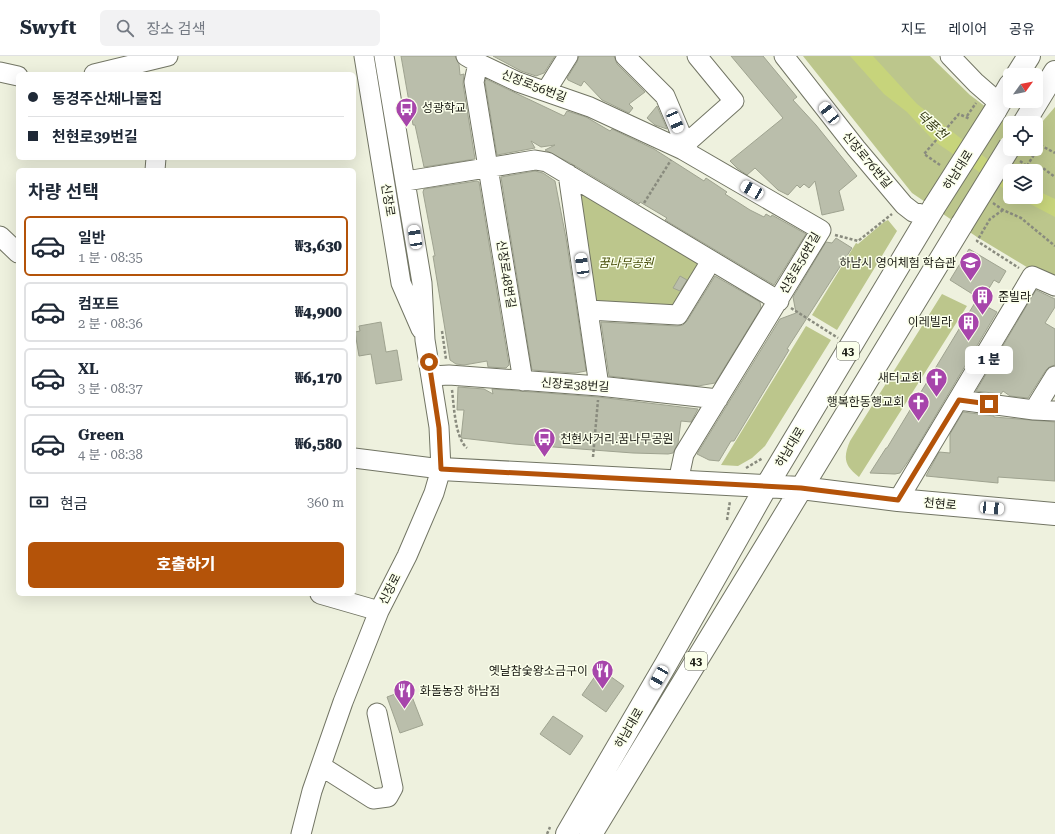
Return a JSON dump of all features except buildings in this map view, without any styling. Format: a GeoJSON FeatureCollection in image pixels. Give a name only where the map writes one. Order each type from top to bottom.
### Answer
{"type":"FeatureCollection","features":[{"type":"Feature","properties":{"kind":"main road"},"geometry":{"type":"LineString","coordinates":[[1021,68],[1029,56]]}},
{"type":"Feature","properties":{"kind":"main road"},"geometry":{"type":"LineString","coordinates":[[1028,116],[1055,72]]}},
{"type":"Feature","properties":{"kind":"main road","name":"하남대로"},"geometry":{"type":"LineString","coordinates":[[567,834],[666,664],[766,487],[932,211],[996,99]]}},
{"type":"Feature","properties":{"kind":"main road","name":"하남대로"},"geometry":{"type":"LineString","coordinates":[[592,834],[1004,156]]}},
{"type":"Feature","properties":{"kind":"main road","name":"천현로"},"geometry":{"type":"LineString","coordinates":[[441,469],[801,488],[898,500],[1055,514]]}},
{"type":"Feature","properties":{"kind":"street","name":"신장로"},"geometry":{"type":"LineString","coordinates":[[364,56],[401,284],[425,340]]}},
{"type":"Feature","properties":{"kind":"street","name":"신장로"},"geometry":{"type":"LineString","coordinates":[[301,834],[312,791],[343,702],[379,611],[407,556],[434,493],[441,469],[439,428],[432,376],[425,340],[422,283],[406,180],[384,56]]}},
{"type":"Feature","properties":{"kind":"street"},"geometry":{"type":"LineString","coordinates":[[546,91],[568,56]]}},
{"type":"Feature","properties":{"kind":"street"},"geometry":{"type":"LineString","coordinates":[[625,56],[665,96],[684,148]]}},
{"type":"Feature","properties":{"kind":"street"},"geometry":{"type":"LineString","coordinates":[[684,148],[690,140],[734,101],[697,56]]}},
{"type":"Feature","properties":{"kind":"street","name":"신장로76번길"},"geometry":{"type":"LineString","coordinates":[[784,56],[856,148],[904,205],[913,212],[932,211]]}},
{"type":"Feature","properties":{"kind":"street"},"geometry":{"type":"LineString","coordinates":[[950,56],[976,83],[996,99]]}},
{"type":"Feature","properties":{"kind":"street","name":"신장로56번길"},"geometry":{"type":"LineString","coordinates":[[472,60],[518,82],[590,107],[684,148],[821,230],[684,454],[678,482]]}},
{"type":"Feature","properties":{"kind":"street","name":"신장로56번길"},"geometry":{"type":"LineString","coordinates":[[472,60],[474,82],[488,167]]}},
{"type":"Feature","properties":{"kind":"street"},"geometry":{"type":"LineString","coordinates":[[106,72],[161,63]]}},
{"type":"Feature","properties":{"kind":"street"},"geometry":{"type":"LineString","coordinates":[[0,72],[16,76]]}},
{"type":"Feature","properties":{"kind":"street"},"geometry":{"type":"LineString","coordinates":[[406,180],[535,160],[547,162],[711,261],[779,300]]}},
{"type":"Feature","properties":{"kind":"street","name":"신장로48번길"},"geometry":{"type":"LineString","coordinates":[[488,167],[523,381]]}},
{"type":"Feature","properties":{"kind":"street"},"geometry":{"type":"LineString","coordinates":[[568,174],[599,386]]}},
{"type":"Feature","properties":{"kind":"street"},"geometry":{"type":"LineString","coordinates":[[0,236],[16,251]]}},
{"type":"Feature","properties":{"kind":"street"},"geometry":{"type":"LineString","coordinates":[[588,310],[678,315],[711,261]]}},
{"type":"Feature","properties":{"kind":"street"},"geometry":{"type":"LineString","coordinates":[[898,500],[1032,276],[1055,286]]}},
{"type":"Feature","properties":{"kind":"street","name":"신장로38번길"},"geometry":{"type":"LineString","coordinates":[[432,376],[449,375],[599,386],[718,399]]}},
{"type":"Feature","properties":{"kind":"street"},"geometry":{"type":"LineString","coordinates":[[1034,410],[1055,376]]}},
{"type":"Feature","properties":{"kind":"street"},"geometry":{"type":"LineString","coordinates":[[959,400],[1034,410],[1055,411]]}},
{"type":"Feature","properties":{"kind":"street"},"geometry":{"type":"LineString","coordinates":[[356,458],[441,469]]}},
{"type":"Feature","properties":{"kind":"street"},"geometry":{"type":"LineString","coordinates":[[327,596],[379,611]]}},
{"type":"Feature","properties":{"kind":"street"},"geometry":{"type":"LineString","coordinates":[[321,766],[373,799],[388,798],[394,788],[377,713]]}},
{"type":"Feature","properties":{"kind":"path"},"geometry":{"type":"LineString","coordinates":[[968,116],[996,99]]}},
{"type":"Feature","properties":{"kind":"path"},"geometry":{"type":"LineString","coordinates":[[929,149],[959,114]]}},
{"type":"Feature","properties":{"kind":"path"},"geometry":{"type":"LineString","coordinates":[[1028,164],[1040,145],[1055,152]]}},
{"type":"Feature","properties":{"kind":"path"},"geometry":{"type":"LineString","coordinates":[[637,216],[673,156],[684,148]]}},
{"type":"Feature","properties":{"kind":"path"},"geometry":{"type":"LineString","coordinates":[[821,230],[858,241],[904,205]]}},
{"type":"Feature","properties":{"kind":"path"},"geometry":{"type":"LineString","coordinates":[[1002,210],[990,219],[977,241],[1032,276]]}},
{"type":"Feature","properties":{"kind":"path"},"geometry":{"type":"LineString","coordinates":[[779,300],[838,338]]}},
{"type":"Feature","properties":{"kind":"path"},"geometry":{"type":"LineString","coordinates":[[451,386],[459,435],[463,445],[467,448]]}},
{"type":"Feature","properties":{"kind":"path"},"geometry":{"type":"LineString","coordinates":[[593,457],[599,386]]}},
{"type":"Feature","properties":{"kind":"green space"},"geometry":{"type":"Polygon","coordinates":[[[374,56],[379,72],[414,285],[411,286],[374,56]]]}},
{"type":"Feature","properties":{"kind":"green space"},"geometry":{"type":"Polygon","coordinates":[[[803,56],[930,56],[970,95],[1003,120],[1003,156],[1043,156],[1043,121],[1055,107],[1055,281],[1035,272],[977,237],[912,193],[803,56]]]}},
{"type":"Feature","properties":{"kind":"green space","name":"꿈나무공원"},"geometry":{"type":"Polygon","coordinates":[[[581,188],[696,258],[698,268],[677,303],[668,308],[597,302],[589,295],[572,193],[581,188]]]}},
{"type":"Feature","properties":{"kind":"green space"},"geometry":{"type":"Polygon","coordinates":[[[888,220],[897,231],[837,330],[812,315],[856,243],[858,244],[888,220]]]}},
{"type":"Feature","properties":{"kind":"green space"},"geometry":{"type":"Polygon","coordinates":[[[942,294],[967,306],[859,477],[850,469],[846,461],[846,452],[850,441],[942,294]]]}},
{"type":"Feature","properties":{"kind":"green space"},"geometry":{"type":"Polygon","coordinates":[[[806,326],[831,340],[765,446],[752,458],[738,466],[721,465],[806,326]]]}},
{"type":"Feature","properties":{"kind":"water","name":"덕풍천"},"geometry":{"type":"Polygon","coordinates":[[[850,56],[873,56],[917,104],[1003,172],[1003,188],[934,141],[907,112],[884,94],[850,56]]]}},
{"type":"Feature","properties":{"kind":"water"},"geometry":{"type":"Polygon","coordinates":[[[1043,193],[1055,199],[1055,217],[1030,204],[1043,204],[1043,193]]]}},
{"type":"Feature","properties":{"kind":"place","name":"성광학교"},"geometry":{"type":"Point","coordinates":[406,128]}},
{"type":"Feature","properties":{"kind":"place","name":"하남시 영어체험 학습관"},"geometry":{"type":"Point","coordinates":[971,282]}},
{"type":"Feature","properties":{"kind":"place","name":"준빌라"},"geometry":{"type":"Point","coordinates":[983,316]}},
{"type":"Feature","properties":{"kind":"place","name":"이레빌라"},"geometry":{"type":"Point","coordinates":[968,342]}},
{"type":"Feature","properties":{"kind":"place","name":"새터교회"},"geometry":{"type":"Point","coordinates":[937,398]}},
{"type":"Feature","properties":{"kind":"place","name":"행복한동행교회"},"geometry":{"type":"Point","coordinates":[919,422]}},
{"type":"Feature","properties":{"kind":"place","name":"천현사거리.꿈나무공원"},"geometry":{"type":"Point","coordinates":[545,458]}},
{"type":"Feature","properties":{"kind":"place","name":"옛날참숯왕소금구이"},"geometry":{"type":"Point","coordinates":[603,690]}},
{"type":"Feature","properties":{"kind":"place","name":"화돌농장 하남점"},"geometry":{"type":"Point","coordinates":[405,710]}},
{"type":"Feature","properties":{"kind":"route"},"geometry":{"type":"LineString","coordinates":[[429,362],[439,428],[441,469],[801,488],[898,500],[959,400],[989,404]]}}]}
